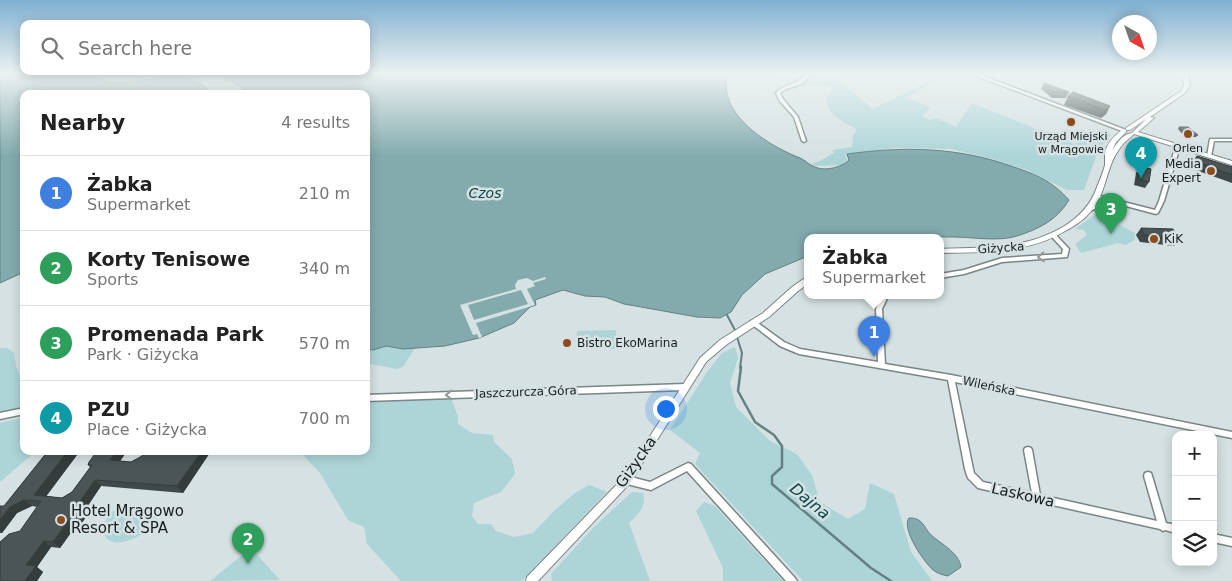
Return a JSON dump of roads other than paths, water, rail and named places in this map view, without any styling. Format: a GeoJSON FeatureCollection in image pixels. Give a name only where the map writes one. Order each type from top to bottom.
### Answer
{"type":"FeatureCollection","features":[{"type":"Feature","properties":{"kind":"street"},"geometry":{"type":"LineString","coordinates":[[783,101],[789,106],[796,117],[804,141]]}},
{"type":"Feature","properties":{"kind":"street"},"geometry":{"type":"LineString","coordinates":[[1047,101],[1129,131],[1232,163]]}},
{"type":"Feature","properties":{"kind":"street"},"geometry":{"type":"LineString","coordinates":[[1129,131],[1170,101]]}},
{"type":"Feature","properties":{"kind":"street"},"geometry":{"type":"LineString","coordinates":[[1129,131],[1164,106]]}},
{"type":"Feature","properties":{"kind":"street","name":"Giżycka"},"geometry":{"type":"LineString","coordinates":[[944,251],[1021,247],[1036,244],[1054,236],[1090,209],[1097,195],[1108,162],[1119,143],[1129,131]]}},
{"type":"Feature","properties":{"kind":"street"},"geometry":{"type":"LineString","coordinates":[[1209,156],[1212,140],[1232,140]]}},
{"type":"Feature","properties":{"kind":"street"},"geometry":{"type":"LineString","coordinates":[[1097,195],[1118,203],[1156,212],[1160,208],[1166,179],[1178,146]]}},
{"type":"Feature","properties":{"kind":"street"},"geometry":{"type":"LineString","coordinates":[[1090,209],[1101,204],[1118,203]]}},
{"type":"Feature","properties":{"kind":"street"},"geometry":{"type":"LineString","coordinates":[[944,275],[964,272],[1002,260],[1064,256],[1066,249],[1054,236]]}},
{"type":"Feature","properties":{"kind":"street"},"geometry":{"type":"LineString","coordinates":[[753,323],[804,283]]}},
{"type":"Feature","properties":{"kind":"street"},"geometry":{"type":"LineString","coordinates":[[882,365],[879,309],[884,299]]}},
{"type":"Feature","properties":{"kind":"street","name":"Giżycka"},"geometry":{"type":"LineString","coordinates":[[531,581],[627,480],[703,360],[718,345],[753,323]]}},
{"type":"Feature","properties":{"kind":"street","name":"Wileńska"},"geometry":{"type":"LineString","coordinates":[[753,323],[782,344],[799,350],[951,378],[1232,435]]}},
{"type":"Feature","properties":{"kind":"street","name":"Laskowa"},"geometry":{"type":"LineString","coordinates":[[951,378],[971,475],[981,485],[1172,529]]}},
{"type":"Feature","properties":{"kind":"street","name":"Jaszczurcza Góra"},"geometry":{"type":"LineString","coordinates":[[370,398],[685,387]]}},
{"type":"Feature","properties":{"kind":"street"},"geometry":{"type":"LineString","coordinates":[[0,416],[20,412]]}},
{"type":"Feature","properties":{"kind":"street"},"geometry":{"type":"LineString","coordinates":[[1028,450],[1037,499]]}},
{"type":"Feature","properties":{"kind":"street"},"geometry":{"type":"LineString","coordinates":[[627,480],[651,486],[688,466],[792,581]]}},
{"type":"Feature","properties":{"kind":"street"},"geometry":{"type":"LineString","coordinates":[[1148,476],[1163,527]]}},
{"type":"Feature","properties":{"kind":"street"},"geometry":{"type":"LineString","coordinates":[[1217,539],[1232,542]]}},
{"type":"Feature","properties":{"kind":"water"},"geometry":{"type":"Polygon","coordinates":[[[0,101],[20,101],[20,274],[0,283],[0,101]]]}},
{"type":"Feature","properties":{"kind":"water","name":"Czos"},"geometry":{"type":"Polygon","coordinates":[[[370,101],[730,101],[737,115],[760,137],[817,168],[837,167],[849,160],[847,154],[869,151],[911,149],[952,152],[993,160],[1030,173],[1050,183],[1069,200],[1059,213],[1047,223],[1009,238],[944,237],[944,234],[804,234],[804,258],[765,274],[742,295],[731,312],[720,318],[697,317],[624,304],[605,297],[585,296],[563,290],[535,300],[536,305],[530,307],[514,323],[479,338],[445,346],[403,349],[386,346],[370,350],[370,101]]]}},
{"type":"Feature","properties":{"kind":"water"},"geometry":{"type":"Polygon","coordinates":[[[909,518],[921,522],[929,533],[953,552],[961,567],[948,576],[933,570],[919,553],[911,537],[907,523],[909,518]]]}},
{"type":"Feature","properties":{"kind":"waterway","name":"Dajna"},"geometry":{"type":"LineString","coordinates":[[727,315],[736,332]]}},
{"type":"Feature","properties":{"kind":"waterway","name":"Dajna"},"geometry":{"type":"LineString","coordinates":[[737,337],[742,353],[740,368]]}},
{"type":"Feature","properties":{"kind":"waterway","name":"Dajna"},"geometry":{"type":"LineString","coordinates":[[741,367],[738,391],[755,422],[774,435],[782,446],[782,467],[772,476],[772,484],[871,568],[891,581]]}},
{"type":"Feature","properties":{"kind":"place","name":"Urząd Miejski w Mrągowie"},"geometry":{"type":"Point","coordinates":[1071,122]}},
{"type":"Feature","properties":{"kind":"place","name":"Orlen"},"geometry":{"type":"Point","coordinates":[1188,134]}},
{"type":"Feature","properties":{"kind":"place","name":"Media Expert"},"geometry":{"type":"Point","coordinates":[1211,171]}},
{"type":"Feature","properties":{"kind":"place","name":"PZU"},"geometry":{"type":"Point","coordinates":[1141,178]}},
{"type":"Feature","properties":{"kind":"place","name":"Promenada Park"},"geometry":{"type":"Point","coordinates":[1111,234]}},
{"type":"Feature","properties":{"kind":"place","name":"KiK"},"geometry":{"type":"Point","coordinates":[1154,239]}},
{"type":"Feature","properties":{"kind":"place","name":"Bistro EkoMarina"},"geometry":{"type":"Point","coordinates":[567,343]}},
{"type":"Feature","properties":{"kind":"place","name":"Żabka"},"geometry":{"type":"Point","coordinates":[874,357]}},
{"type":"Feature","properties":{"kind":"place","name":"Hotel Mrągowo Resort & SPA"},"geometry":{"type":"Point","coordinates":[61,520]}},
{"type":"Feature","properties":{"kind":"place","name":"Korty Tenisowe"},"geometry":{"type":"Point","coordinates":[248,564]}}]}
